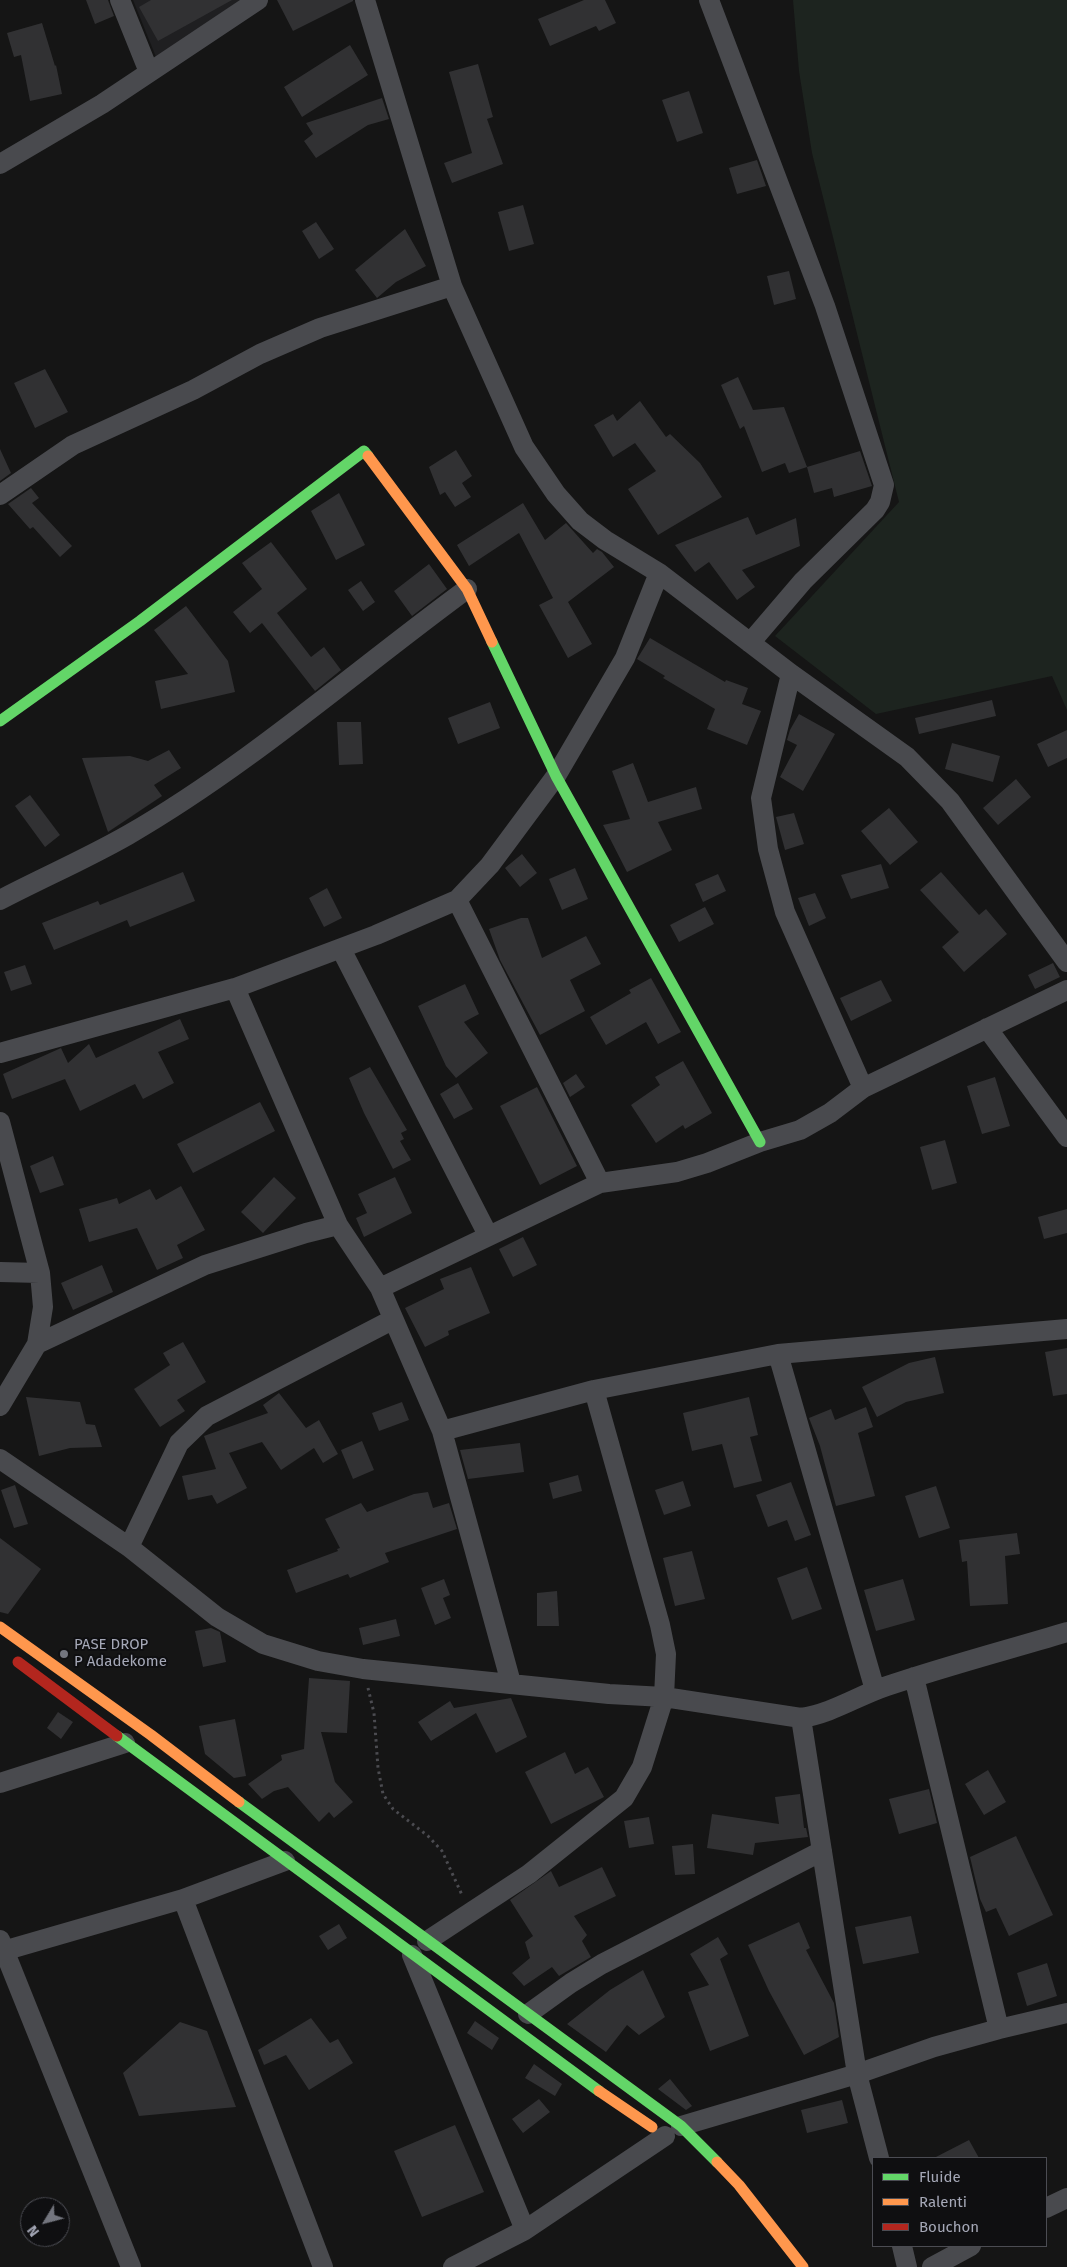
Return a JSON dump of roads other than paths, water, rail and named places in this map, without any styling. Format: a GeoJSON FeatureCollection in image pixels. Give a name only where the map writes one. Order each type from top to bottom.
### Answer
{"type":"FeatureCollection","features":[{"type":"Feature","properties":{"kind":"main road"},"geometry":{"type":"LineString","coordinates":[[0,721],[132,627],[364,451],[467,589],[556,776],[760,1142]]}},
{"type":"Feature","properties":{"kind":"main road"},"geometry":{"type":"LineString","coordinates":[[0,1627],[151,1735],[528,2014],[672,2135],[739,2185],[803,2267]]}},
{"type":"Feature","properties":{"kind":"main road"},"geometry":{"type":"LineString","coordinates":[[6,1654],[587,2083],[672,2135]]}},
{"type":"Feature","properties":{"kind":"street"},"geometry":{"type":"LineString","coordinates":[[120,0],[149,72]]}},
{"type":"Feature","properties":{"kind":"street"},"geometry":{"type":"LineString","coordinates":[[0,164],[70,124],[258,0]]}},
{"type":"Feature","properties":{"kind":"street"},"geometry":{"type":"LineString","coordinates":[[365,0],[452,286],[524,447],[556,494],[580,521],[605,540],[659,573],[791,674],[908,757],[950,801],[1067,962]]}},
{"type":"Feature","properties":{"kind":"street"},"geometry":{"type":"LineString","coordinates":[[709,0],[825,306],[884,485],[880,502],[875,510],[803,581],[750,643]]}},
{"type":"Feature","properties":{"kind":"street"},"geometry":{"type":"LineString","coordinates":[[0,494],[73,445],[193,390],[260,354],[320,328],[452,286]]}},
{"type":"Feature","properties":{"kind":"street"},"geometry":{"type":"LineString","coordinates":[[0,1053],[235,988],[341,949],[457,900],[490,865],[556,776],[625,658],[659,573]]}},
{"type":"Feature","properties":{"kind":"street"},"geometry":{"type":"LineString","coordinates":[[0,900],[129,834],[202,786],[283,730],[467,589]]}},
{"type":"Feature","properties":{"kind":"street"},"geometry":{"type":"LineString","coordinates":[[791,674],[761,798],[768,849],[786,912],[863,1088]]}},
{"type":"Feature","properties":{"kind":"street"},"geometry":{"type":"LineString","coordinates":[[457,900],[600,1184]]}},
{"type":"Feature","properties":{"kind":"street"},"geometry":{"type":"LineString","coordinates":[[341,949],[488,1235]]}},
{"type":"Feature","properties":{"kind":"street"},"geometry":{"type":"LineString","coordinates":[[235,988],[338,1225],[380,1288],[392,1320],[422,1382],[442,1431],[511,1683]]}},
{"type":"Feature","properties":{"kind":"street"},"geometry":{"type":"LineString","coordinates":[[380,1288],[488,1235],[600,1184],[677,1172],[707,1164],[760,1142],[800,1130],[830,1113],[863,1088],[1067,990]]}},
{"type":"Feature","properties":{"kind":"street"},"geometry":{"type":"LineString","coordinates":[[987,1028],[1067,1137]]}},
{"type":"Feature","properties":{"kind":"street"},"geometry":{"type":"LineString","coordinates":[[0,1122],[40,1273],[42,1307],[37,1344],[0,1406]]}},
{"type":"Feature","properties":{"kind":"street"},"geometry":{"type":"LineString","coordinates":[[37,1344],[205,1265],[306,1233],[338,1225]]}},
{"type":"Feature","properties":{"kind":"street"},"geometry":{"type":"LineString","coordinates":[[0,1272],[40,1273]]}},
{"type":"Feature","properties":{"kind":"street"},"geometry":{"type":"LineString","coordinates":[[129,1547],[172,1456],[179,1443],[192,1428],[207,1416],[392,1320]]}},
{"type":"Feature","properties":{"kind":"street"},"geometry":{"type":"LineString","coordinates":[[442,1431],[594,1390],[778,1354],[1067,1329]]}},
{"type":"Feature","properties":{"kind":"street"},"geometry":{"type":"LineString","coordinates":[[778,1354],[875,1690]]}},
{"type":"Feature","properties":{"kind":"street"},"geometry":{"type":"LineString","coordinates":[[427,1941],[529,1874],[624,1798],[642,1767],[664,1697],[666,1654],[660,1625],[594,1390]]}},
{"type":"Feature","properties":{"kind":"street"},"geometry":{"type":"LineString","coordinates":[[0,1459],[129,1547],[217,1618],[263,1644],[318,1661],[363,1669],[608,1694],[664,1697],[801,1718],[821,1715],[875,1690],[914,1677],[1067,1632]]}},
{"type":"Feature","properties":{"kind":"street"},"geometry":{"type":"LineString","coordinates":[[914,1677],[999,2029]]}},
{"type":"Feature","properties":{"kind":"street"},"geometry":{"type":"LineString","coordinates":[[801,1718],[857,2074],[879,2157]]}},
{"type":"Feature","properties":{"kind":"street"},"geometry":{"type":"LineString","coordinates":[[0,1783],[125,1743]]}},
{"type":"Feature","properties":{"kind":"street"},"geometry":{"type":"LineString","coordinates":[[528,2014],[571,1983],[602,1964],[822,1851]]}},
{"type":"Feature","properties":{"kind":"street"},"geometry":{"type":"LineString","coordinates":[[131,2267],[1,1947],[183,1899],[285,1861]]}},
{"type":"Feature","properties":{"kind":"street"},"geometry":{"type":"LineString","coordinates":[[183,1899],[323,2267]]}},
{"type":"Feature","properties":{"kind":"street"},"geometry":{"type":"LineString","coordinates":[[412,1955],[525,2230]]}},
{"type":"Feature","properties":{"kind":"street"},"geometry":{"type":"LineString","coordinates":[[453,2267],[525,2230],[672,2135],[934,2047],[1067,2013]]}},
{"type":"Feature","properties":{"kind":"street"},"geometry":{"type":"LineString","coordinates":[[1047,2208],[1067,2198]]}},
{"type":"Feature","properties":{"kind":"street"},"geometry":{"type":"LineString","coordinates":[[902,2247],[907,2267]]}},
{"type":"Feature","properties":{"kind":"street"},"geometry":{"type":"LineString","coordinates":[[932,2267],[970,2247]]}},
{"type":"Feature","properties":{"kind":"place","name":"PASE DROP P Adadekome"},"geometry":{"type":"Point","coordinates":[64,1654]}}]}
